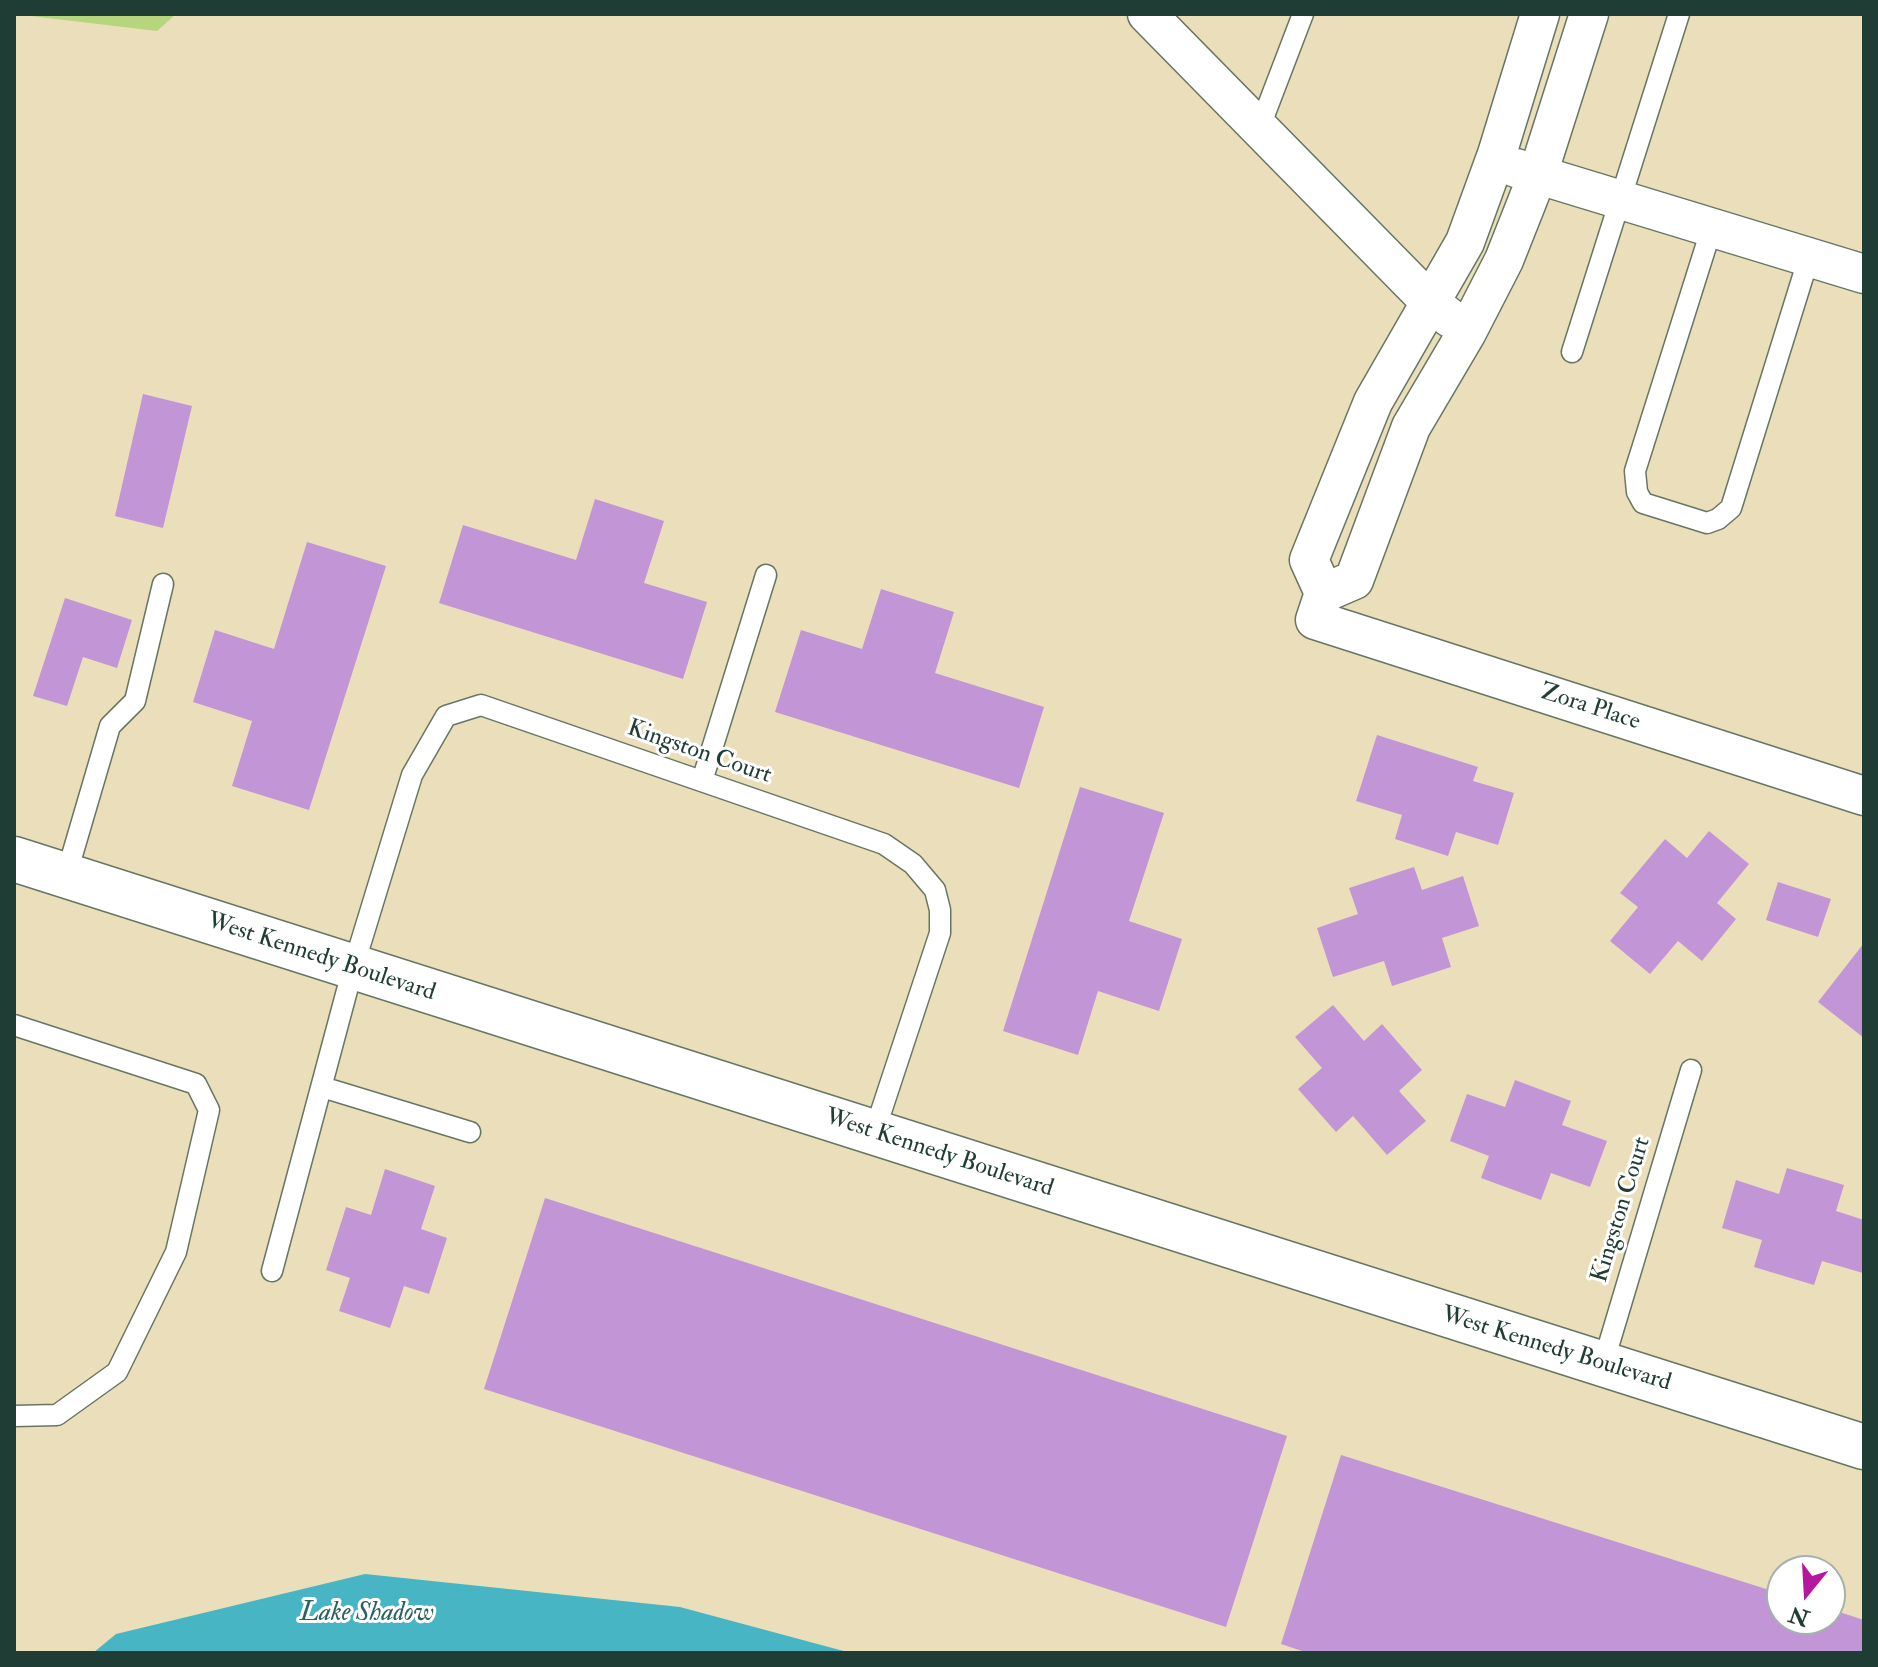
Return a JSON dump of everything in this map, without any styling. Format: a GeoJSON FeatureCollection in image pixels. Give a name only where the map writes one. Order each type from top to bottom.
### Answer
{"type":"FeatureCollection","features":[{"type":"Feature","properties":{"kind":"main road","name":"West Kennedy Boulevard"},"geometry":{"type":"LineString","coordinates":[[14,859],[1864,1447]]}},
{"type":"Feature","properties":{"kind":"street"},"geometry":{"type":"LineString","coordinates":[[1147,14],[1431,303],[1467,332]]}},
{"type":"Feature","properties":{"kind":"street"},"geometry":{"type":"LineString","coordinates":[[1540,14],[1494,163],[1465,242],[1373,402],[1309,560],[1320,607],[1354,580],[1411,427],[1467,332],[1504,260],[1538,174],[1589,14]]}},
{"type":"Feature","properties":{"kind":"street"},"geometry":{"type":"LineString","coordinates":[[1494,163],[1864,274]]}},
{"type":"Feature","properties":{"kind":"street","name":"Zora Place"},"geometry":{"type":"LineString","coordinates":[[1320,607],[1864,796]]}},
{"type":"Feature","properties":{"kind":"lane"},"geometry":{"type":"LineString","coordinates":[[1259,129],[1303,14]]}},
{"type":"Feature","properties":{"kind":"lane"},"geometry":{"type":"LineString","coordinates":[[1572,352],[1679,14]]}},
{"type":"Feature","properties":{"kind":"lane"},"geometry":{"type":"LineString","coordinates":[[1712,227],[1635,471],[1637,492],[1643,503],[1707,523],[1718,519],[1731,508],[1809,257]]}},
{"type":"Feature","properties":{"kind":"lane"},"geometry":{"type":"LineString","coordinates":[[702,781],[766,575]]}},
{"type":"Feature","properties":{"kind":"lane"},"geometry":{"type":"LineString","coordinates":[[66,876],[110,726],[135,701],[163,584]]}},
{"type":"Feature","properties":{"kind":"lane","name":"Kingston Court"},"geometry":{"type":"LineString","coordinates":[[272,1271],[353,968],[412,775],[446,716],[481,705],[884,844],[913,864],[935,890],[940,910],[940,933],[874,1133]]}},
{"type":"Feature","properties":{"kind":"lane"},"geometry":{"type":"LineString","coordinates":[[14,1025],[196,1084],[209,1110],[176,1252],[117,1372],[57,1415],[14,1416]]}},
{"type":"Feature","properties":{"kind":"lane","name":"Kingston Court"},"geometry":{"type":"LineString","coordinates":[[1603,1364],[1691,1070]]}},
{"type":"Feature","properties":{"kind":"lane"},"geometry":{"type":"LineString","coordinates":[[322,1087],[470,1132]]}},
{"type":"Feature","properties":{"kind":"green space"},"geometry":{"type":"Polygon","coordinates":[[[14,14],[176,14],[157,31],[14,14]]]}},
{"type":"Feature","properties":{"kind":"water","name":"Lake Shadow"},"geometry":{"type":"Polygon","coordinates":[[[365,1574],[680,1607],[851,1653],[93,1653],[116,1634],[365,1574]]]}},
{"type":"Feature","properties":{"kind":"building"},"geometry":{"type":"Polygon","coordinates":[[[143,394],[192,406],[163,528],[115,516],[143,394]]]}},
{"type":"Feature","properties":{"kind":"building"},"geometry":{"type":"Polygon","coordinates":[[[595,499],[664,521],[644,583],[707,602],[683,679],[439,603],[463,525],[576,560],[595,499]]]}},
{"type":"Feature","properties":{"kind":"building"},"geometry":{"type":"Polygon","coordinates":[[[307,542],[386,566],[309,810],[232,786],[252,721],[193,702],[215,630],[274,649],[307,542]]]}},
{"type":"Feature","properties":{"kind":"building"},"geometry":{"type":"Polygon","coordinates":[[[881,589],[954,612],[935,673],[1044,707],[1019,788],[775,712],[801,630],[862,649],[881,589]]]}},
{"type":"Feature","properties":{"kind":"building"},"geometry":{"type":"Polygon","coordinates":[[[65,598],[132,620],[117,668],[83,657],[67,706],[33,696],[65,598]]]}},
{"type":"Feature","properties":{"kind":"building"},"geometry":{"type":"Polygon","coordinates":[[[1377,735],[1478,767],[1473,781],[1514,793],[1498,845],[1456,832],[1448,856],[1395,839],[1402,815],[1356,801],[1377,735]]]}},
{"type":"Feature","properties":{"kind":"building"},"geometry":{"type":"Polygon","coordinates":[[[1080,787],[1164,813],[1129,921],[1182,939],[1159,1011],[1098,991],[1078,1055],[1003,1031],[1080,787]]]}},
{"type":"Feature","properties":{"kind":"building"},"geometry":{"type":"Polygon","coordinates":[[[1709,831],[1749,864],[1717,903],[1736,919],[1702,961],[1678,941],[1650,974],[1610,941],[1638,907],[1620,893],[1665,839],[1687,858],[1709,831]]]}},
{"type":"Feature","properties":{"kind":"building"},"geometry":{"type":"Polygon","coordinates":[[[1414,867],[1422,890],[1463,876],[1479,926],[1442,938],[1451,967],[1392,986],[1384,961],[1333,977],[1317,928],[1358,914],[1349,888],[1414,867]]]}},
{"type":"Feature","properties":{"kind":"building"},"geometry":{"type":"Polygon","coordinates":[[[1778,882],[1831,899],[1818,937],[1766,920],[1778,882]]]}},
{"type":"Feature","properties":{"kind":"building"},"geometry":{"type":"Polygon","coordinates":[[[1864,943],[1864,1038],[1818,1002],[1864,943]]]}},
{"type":"Feature","properties":{"kind":"building"},"geometry":{"type":"Polygon","coordinates":[[[1333,1005],[1364,1041],[1382,1024],[1422,1070],[1399,1091],[1426,1121],[1387,1155],[1353,1116],[1336,1132],[1298,1089],[1322,1068],[1295,1037],[1333,1005]]]}},
{"type":"Feature","properties":{"kind":"building"},"geometry":{"type":"Polygon","coordinates":[[[1515,1080],[1571,1101],[1562,1125],[1607,1141],[1590,1187],[1551,1173],[1541,1200],[1481,1178],[1489,1156],[1450,1141],[1467,1094],[1505,1107],[1515,1080]]]}},
{"type":"Feature","properties":{"kind":"building"},"geometry":{"type":"Polygon","coordinates":[[[1787,1168],[1844,1185],[1836,1211],[1864,1220],[1863,1273],[1822,1261],[1814,1285],[1754,1267],[1762,1240],[1722,1228],[1736,1180],[1779,1194],[1787,1168]]]}},
{"type":"Feature","properties":{"kind":"building"},"geometry":{"type":"Polygon","coordinates":[[[385,1169],[435,1186],[421,1229],[447,1238],[429,1294],[404,1286],[390,1328],[339,1311],[350,1278],[326,1270],[346,1207],[371,1215],[385,1169]]]}},
{"type":"Feature","properties":{"kind":"building"},"geometry":{"type":"Polygon","coordinates":[[[545,1198],[1287,1436],[1226,1627],[484,1389],[545,1198]]]}},
{"type":"Feature","properties":{"kind":"building"},"geometry":{"type":"Polygon","coordinates":[[[1341,1455],[1766,1589],[1766,1635],[1846,1635],[1846,1614],[1864,1620],[1864,1653],[1308,1653],[1281,1644],[1341,1455]]]}}]}
